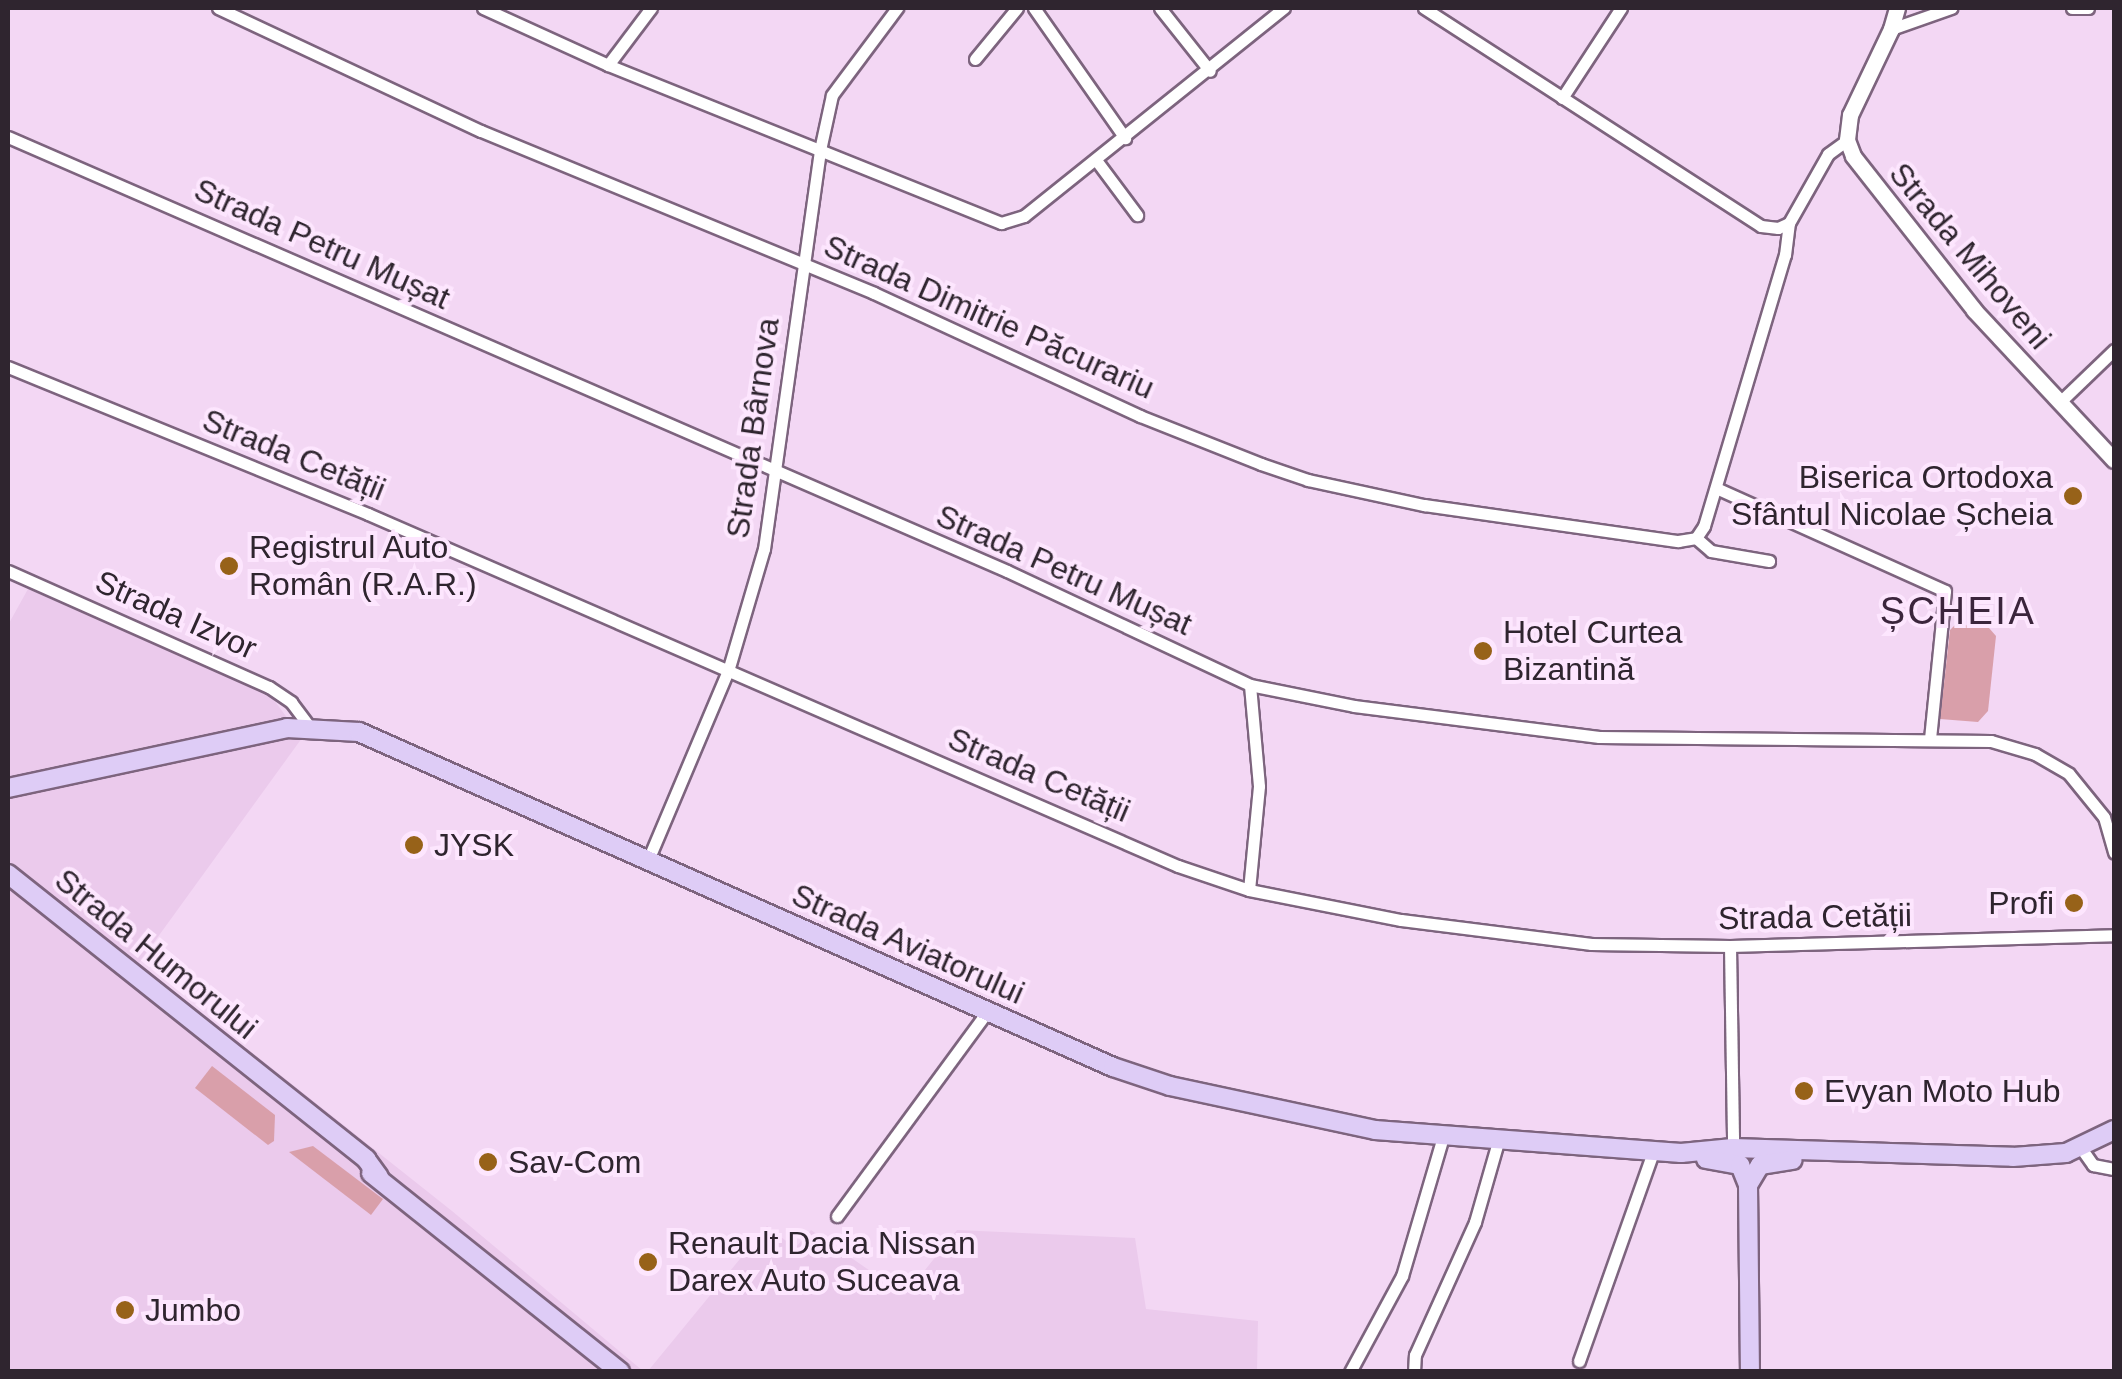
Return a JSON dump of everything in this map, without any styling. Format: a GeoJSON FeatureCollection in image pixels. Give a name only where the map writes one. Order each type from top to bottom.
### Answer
{"type":"FeatureCollection","features":[{"type":"Feature","properties":{"kind":"main road"},"geometry":{"type":"LineString","coordinates":[[1847,140],[1853,107],[1891,29],[1897,8]]}},
{"type":"Feature","properties":{"kind":"main road","name":"Strada Mihoveni"},"geometry":{"type":"LineString","coordinates":[[1847,140],[1859,166],[1942,271],[2114,460]]}},
{"type":"Feature","properties":{"kind":"main road","name":"Strada Aviatorului"},"geometry":{"type":"LineString","coordinates":[[8,788],[309,726],[384,740],[1082,1055],[1170,1086],[1375,1130],[1681,1154],[1733,1148],[1798,1149],[1811,1154]]}},
{"type":"Feature","properties":{"kind":"main road","name":"Strada Humorului"},"geometry":{"type":"LineString","coordinates":[[10,875],[366,1159],[379,1177],[620,1372]]}},
{"type":"Feature","properties":{"kind":"main road"},"geometry":{"type":"LineString","coordinates":[[1748,1185],[1760,1165],[1802,1160],[1811,1154],[2013,1157],[2080,1148],[2114,1130]]}},
{"type":"Feature","properties":{"kind":"main road"},"geometry":{"type":"LineString","coordinates":[[1681,1154],[1734,1161],[1748,1185],[1750,1372]]}},
{"type":"Feature","properties":{"kind":"street","name":"Strada Dimitrie Păcurariu"},"geometry":{"type":"LineString","coordinates":[[218,8],[482,131],[805,265],[1140,416],[1308,480],[1488,515],[1678,542],[1696,538],[1711,550],[1769,561]]}},
{"type":"Feature","properties":{"kind":"street"},"geometry":{"type":"LineString","coordinates":[[483,8],[512,14],[608,65],[1001,224],[1024,216],[1284,8]]}},
{"type":"Feature","properties":{"kind":"street"},"geometry":{"type":"LineString","coordinates":[[608,65],[651,8]]}},
{"type":"Feature","properties":{"kind":"street","name":"Strada Bârnova"},"geometry":{"type":"LineString","coordinates":[[648,860],[728,671],[764,549],[820,150],[839,80],[897,8]]}},
{"type":"Feature","properties":{"kind":"street"},"geometry":{"type":"LineString","coordinates":[[975,59],[1017,8]]}},
{"type":"Feature","properties":{"kind":"street"},"geometry":{"type":"LineString","coordinates":[[1034,8],[1125,138]]}},
{"type":"Feature","properties":{"kind":"street"},"geometry":{"type":"LineString","coordinates":[[1160,8],[1210,70]]}},
{"type":"Feature","properties":{"kind":"street"},"geometry":{"type":"LineString","coordinates":[[1424,8],[1761,226],[1778,228],[1789,223]]}},
{"type":"Feature","properties":{"kind":"street"},"geometry":{"type":"LineString","coordinates":[[1562,98],[1621,8]]}},
{"type":"Feature","properties":{"kind":"street"},"geometry":{"type":"LineString","coordinates":[[1891,29],[1950,8]]}},
{"type":"Feature","properties":{"kind":"street"},"geometry":{"type":"LineString","coordinates":[[2072,8],[2088,8]]}},
{"type":"Feature","properties":{"kind":"street","name":"Strada Petru Mușat"},"geometry":{"type":"LineString","coordinates":[[8,137],[776,474],[1008,571],[1250,684],[1354,706],[1599,737],[1991,741],[2050,762],[2090,794],[2104,816],[2114,853]]}},
{"type":"Feature","properties":{"kind":"street"},"geometry":{"type":"LineString","coordinates":[[1696,538],[1716,488],[1785,255],[1789,223],[1828,154],[1847,140]]}},
{"type":"Feature","properties":{"kind":"street"},"geometry":{"type":"LineString","coordinates":[[1096,160],[1137,215]]}},
{"type":"Feature","properties":{"kind":"street"},"geometry":{"type":"LineString","coordinates":[[2060,401],[2114,350]]}},
{"type":"Feature","properties":{"kind":"street","name":"Strada Cetății"},"geometry":{"type":"LineString","coordinates":[[8,367],[368,514],[1178,866],[1249,890],[1322,907],[1515,937],[1591,944],[1730,946],[2114,936]]}},
{"type":"Feature","properties":{"kind":"street"},"geometry":{"type":"LineString","coordinates":[[1716,488],[1945,592],[1930,738]]}},
{"type":"Feature","properties":{"kind":"street","name":"Strada Izvor"},"geometry":{"type":"LineString","coordinates":[[8,571],[269,688],[290,702],[309,726]]}},
{"type":"Feature","properties":{"kind":"street"},"geometry":{"type":"LineString","coordinates":[[1249,890],[1258,786],[1250,684]]}},
{"type":"Feature","properties":{"kind":"street"},"geometry":{"type":"LineString","coordinates":[[1730,946],[1733,1148]]}},
{"type":"Feature","properties":{"kind":"street"},"geometry":{"type":"LineString","coordinates":[[837,1216],[987,1012]]}},
{"type":"Feature","properties":{"kind":"street"},"geometry":{"type":"LineString","coordinates":[[1350,1372],[1409,1260],[1443,1137]]}},
{"type":"Feature","properties":{"kind":"street"},"geometry":{"type":"LineString","coordinates":[[1414,1372],[1414,1355],[1476,1222],[1498,1142]]}},
{"type":"Feature","properties":{"kind":"street"},"geometry":{"type":"LineString","coordinates":[[2080,1148],[2093,1164],[2114,1169]]}},
{"type":"Feature","properties":{"kind":"street"},"geometry":{"type":"LineString","coordinates":[[1579,1360],[1653,1152]]}},
{"type":"Feature","properties":{"kind":"shaded area"},"geometry":{"type":"Polygon","coordinates":[[[28,589],[271,696],[302,738],[139,963],[452,1211],[643,1371],[8,1372],[8,625],[28,589]]]}},
{"type":"Feature","properties":{"kind":"shaded area"},"geometry":{"type":"Polygon","coordinates":[[[1956,624],[1989,628],[1996,636],[1988,711],[1978,722],[1940,719],[1950,630],[1956,624]]]}},
{"type":"Feature","properties":{"kind":"shaded area"},"geometry":{"type":"Polygon","coordinates":[[[212,1066],[275,1115],[274,1141],[268,1145],[195,1088],[212,1066]]]}},
{"type":"Feature","properties":{"kind":"shaded area"},"geometry":{"type":"Polygon","coordinates":[[[313,1146],[383,1199],[371,1215],[289,1152],[313,1146]]]}},
{"type":"Feature","properties":{"kind":"shaded area"},"geometry":{"type":"Polygon","coordinates":[[[767,1226],[795,1248],[811,1230],[905,1295],[957,1230],[1135,1238],[1146,1309],[1258,1321],[1257,1371],[648,1371],[767,1226]]]}},
{"type":"Feature","properties":{"kind":"place","name":"Biserica Ortodoxa Sfântul Nicolae Șcheia"},"geometry":{"type":"Point","coordinates":[2073,496]}},
{"type":"Feature","properties":{"kind":"place","name":"Registrul Auto Român (R.A.R.)"},"geometry":{"type":"Point","coordinates":[229,566]}},
{"type":"Feature","properties":{"kind":"place","name":"Hotel Curtea Bizantină"},"geometry":{"type":"Point","coordinates":[1483,651]}},
{"type":"Feature","properties":{"kind":"place","name":"JYSK"},"geometry":{"type":"Point","coordinates":[414,845]}},
{"type":"Feature","properties":{"kind":"place","name":"Profi"},"geometry":{"type":"Point","coordinates":[2074,903]}},
{"type":"Feature","properties":{"kind":"place","name":"Evyan Moto Hub"},"geometry":{"type":"Point","coordinates":[1804,1091]}},
{"type":"Feature","properties":{"kind":"place","name":"Sav-Com"},"geometry":{"type":"Point","coordinates":[488,1162]}},
{"type":"Feature","properties":{"kind":"place","name":"Renault Dacia Nissan Darex Auto Suceava"},"geometry":{"type":"Point","coordinates":[648,1262]}},
{"type":"Feature","properties":{"kind":"place","name":"Jumbo"},"geometry":{"type":"Point","coordinates":[125,1310]}},
{"type":"Feature","properties":{"kind":"district","name":"ȘCHEIA"},"geometry":{"type":"Point","coordinates":[1958,612]}}]}
